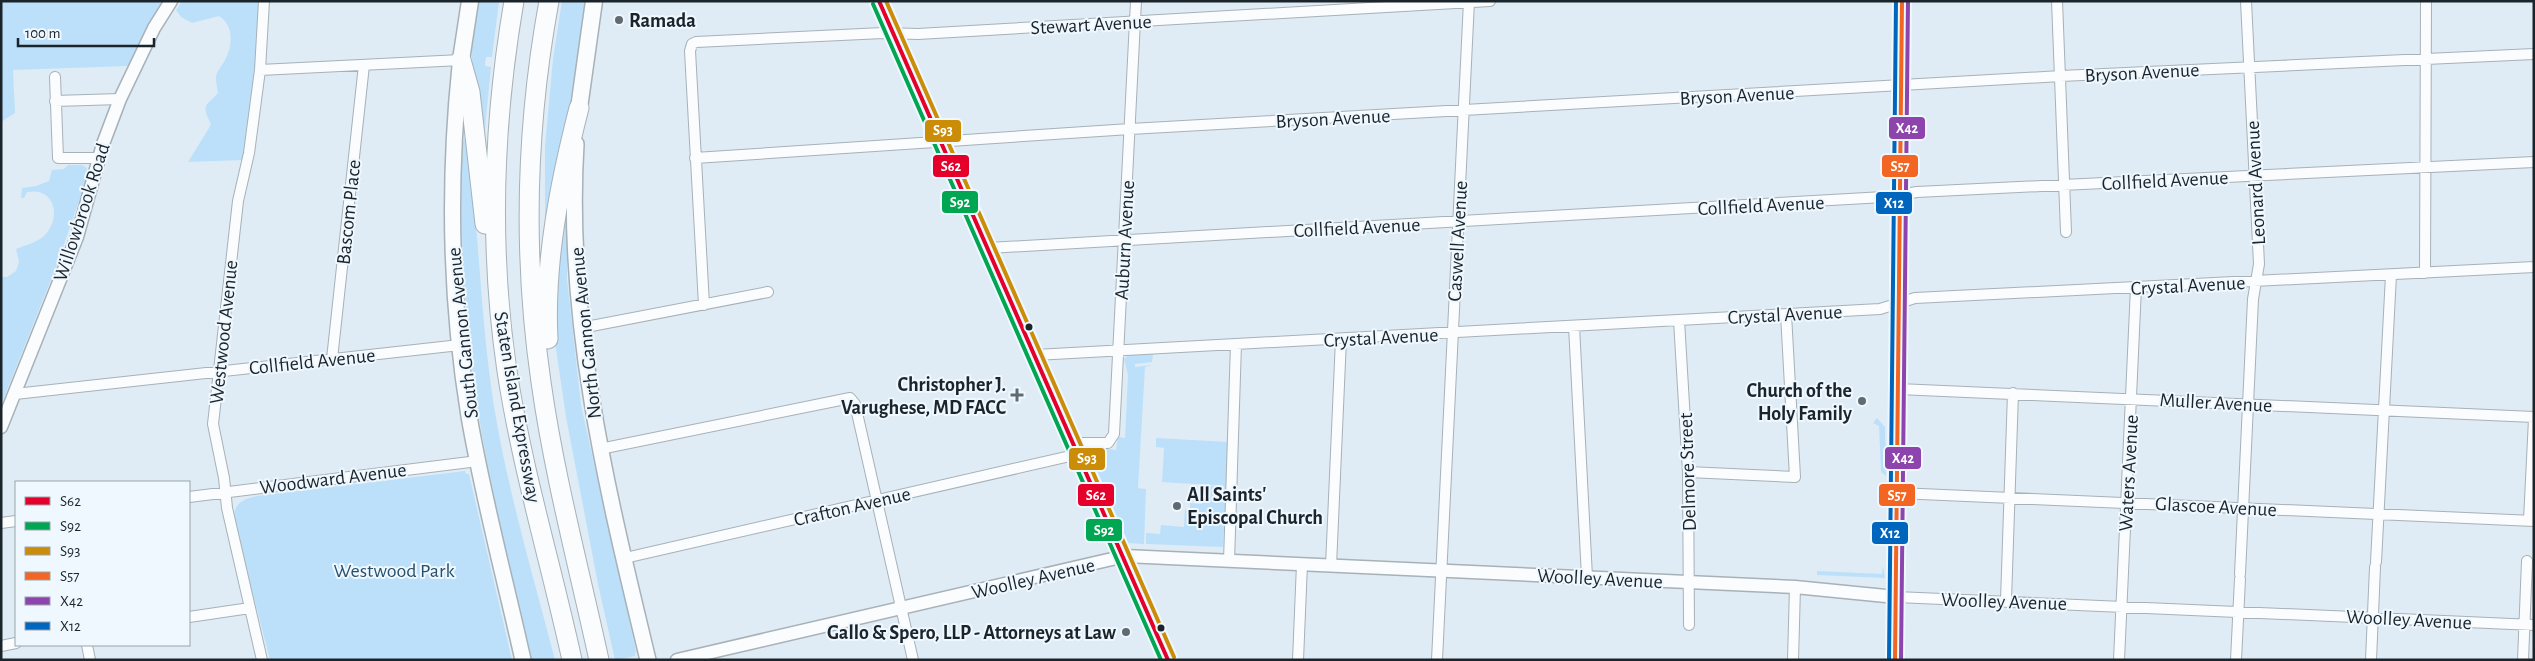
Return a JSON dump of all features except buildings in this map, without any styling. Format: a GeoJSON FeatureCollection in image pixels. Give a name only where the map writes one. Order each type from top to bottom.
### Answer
{"type":"FeatureCollection","features":[{"type":"Feature","properties":{"kind":"highway","name":"Staten Island Expressway"},"geometry":{"type":"LineString","coordinates":[[514,1],[503,80],[498,153],[496,226],[500,312],[518,431],[572,660]]}},
{"type":"Feature","properties":{"kind":"highway","name":"Staten Island Expressway"},"geometry":{"type":"LineString","coordinates":[[549,1],[534,124],[530,208],[533,306],[546,412],[599,660]]}},
{"type":"Feature","properties":{"kind":"highway"},"geometry":{"type":"LineString","coordinates":[[461,60],[470,92],[480,169],[489,277],[500,312]]}},
{"type":"Feature","properties":{"kind":"highway"},"geometry":{"type":"LineString","coordinates":[[546,412],[548,280],[566,160],[579,108]]}},
{"type":"Feature","properties":{"kind":"main road","name":"South Gannon Avenue"},"geometry":{"type":"LineString","coordinates":[[470,1],[461,60],[454,138],[452,212],[454,286],[460,344],[478,461],[523,660]]}},
{"type":"Feature","properties":{"kind":"main road","name":"North Gannon Avenue"},"geometry":{"type":"LineString","coordinates":[[594,1],[579,108],[574,208],[581,328],[600,449],[648,660]]}},
{"type":"Feature","properties":{"kind":"main road"},"geometry":{"type":"LineString","coordinates":[[880,1],[1125,556],[1168,660]]}},
{"type":"Feature","properties":{"kind":"street","name":"Willowbrook Road"},"geometry":{"type":"LineString","coordinates":[[1,427],[77,238],[99,158],[120,98],[154,28],[172,1]]}},
{"type":"Feature","properties":{"kind":"street","name":"Westwood Avenue"},"geometry":{"type":"LineString","coordinates":[[262,660],[226,492],[214,424],[238,201],[248,153],[260,70],[264,1]]}},
{"type":"Feature","properties":{"kind":"street","name":"Auburn Avenue"},"geometry":{"type":"LineString","coordinates":[[1077,449],[1108,443],[1114,434],[1136,1]]}},
{"type":"Feature","properties":{"kind":"street","name":"Stewart Avenue"},"geometry":{"type":"LineString","coordinates":[[695,158],[690,51],[692,44],[700,41],[893,33],[918,34],[1490,1]]}},
{"type":"Feature","properties":{"kind":"street"},"geometry":{"type":"LineString","coordinates":[[1895,660],[1898,493],[1898,303],[1903,85],[1902,1]]}},
{"type":"Feature","properties":{"kind":"street"},"geometry":{"type":"LineString","coordinates":[[2057,1],[2066,232]]}},
{"type":"Feature","properties":{"kind":"street","name":"Leonard Avenue"},"geometry":{"type":"LineString","coordinates":[[2236,660],[2247,404],[2255,282],[2259,264],[2246,1]]}},
{"type":"Feature","properties":{"kind":"street"},"geometry":{"type":"LineString","coordinates":[[2425,273],[2426,1]]}},
{"type":"Feature","properties":{"kind":"street","name":"Caswell Avenue"},"geometry":{"type":"LineString","coordinates":[[1437,660],[1468,2]]}},
{"type":"Feature","properties":{"kind":"street","name":"Bryson Avenue"},"geometry":{"type":"LineString","coordinates":[[695,158],[1130,130],[2061,76],[2534,54]]}},
{"type":"Feature","properties":{"kind":"street"},"geometry":{"type":"LineString","coordinates":[[260,70],[461,60]]}},
{"type":"Feature","properties":{"kind":"street","name":"Bascom Place"},"geometry":{"type":"LineString","coordinates":[[332,359],[364,65]]}},
{"type":"Feature","properties":{"kind":"street"},"geometry":{"type":"LineString","coordinates":[[55,77],[58,158],[99,158]]}},
{"type":"Feature","properties":{"kind":"street"},"geometry":{"type":"LineString","coordinates":[[56,100],[120,98]]}},
{"type":"Feature","properties":{"kind":"street"},"geometry":{"type":"LineString","coordinates":[[695,158],[704,305]]}},
{"type":"Feature","properties":{"kind":"street","name":"Collfield Avenue"},"geometry":{"type":"LineString","coordinates":[[988,248],[1884,198],[1917,192],[2534,162]]}},
{"type":"Feature","properties":{"kind":"street","name":"Crystal Avenue"},"geometry":{"type":"LineString","coordinates":[[1035,355],[1880,309],[1915,298],[2391,275],[2534,266]]}},
{"type":"Feature","properties":{"kind":"street"},"geometry":{"type":"LineString","coordinates":[[2371,660],[2391,275]]}},
{"type":"Feature","properties":{"kind":"street","name":"Waters Avenue"},"geometry":{"type":"LineString","coordinates":[[2119,660],[2136,287]]}},
{"type":"Feature","properties":{"kind":"street"},"geometry":{"type":"LineString","coordinates":[[581,328],[768,292]]}},
{"type":"Feature","properties":{"kind":"street"},"geometry":{"type":"LineString","coordinates":[[1688,472],[1795,478],[1786,314]]}},
{"type":"Feature","properties":{"kind":"street","name":"Delmore Street"},"geometry":{"type":"LineString","coordinates":[[1679,320],[1688,472],[1691,582],[1689,625]]}},
{"type":"Feature","properties":{"kind":"street"},"geometry":{"type":"LineString","coordinates":[[1574,326],[1587,577]]}},
{"type":"Feature","properties":{"kind":"street"},"geometry":{"type":"LineString","coordinates":[[1331,566],[1341,339]]}},
{"type":"Feature","properties":{"kind":"street","name":"Collfield Avenue"},"geometry":{"type":"LineString","coordinates":[[15,394],[460,344]]}},
{"type":"Feature","properties":{"kind":"street"},"geometry":{"type":"LineString","coordinates":[[1229,561],[1236,344]]}},
{"type":"Feature","properties":{"kind":"street","name":"Muller Avenue"},"geometry":{"type":"LineString","coordinates":[[1898,389],[2132,398],[2534,418]]}},
{"type":"Feature","properties":{"kind":"street"},"geometry":{"type":"LineString","coordinates":[[2006,600],[2013,393]]}},
{"type":"Feature","properties":{"kind":"street"},"geometry":{"type":"LineString","coordinates":[[600,449],[850,398],[855,404],[913,660]]}},
{"type":"Feature","properties":{"kind":"street"},"geometry":{"type":"LineString","coordinates":[[2531,520],[2534,418]]}},
{"type":"Feature","properties":{"kind":"street","name":"Crafton Avenue"},"geometry":{"type":"LineString","coordinates":[[625,558],[877,500],[1077,449]]}},
{"type":"Feature","properties":{"kind":"street","name":"Woodward Avenue"},"geometry":{"type":"LineString","coordinates":[[190,497],[478,461]]}},
{"type":"Feature","properties":{"kind":"street","name":"Glascoe Avenue"},"geometry":{"type":"LineString","coordinates":[[1898,493],[2010,496],[2531,520]]}},
{"type":"Feature","properties":{"kind":"street"},"geometry":{"type":"LineString","coordinates":[[1,523],[15,521]]}},
{"type":"Feature","properties":{"kind":"street","name":"Woolley Avenue"},"geometry":{"type":"LineString","coordinates":[[677,660],[1125,556],[1795,587],[1896,597],[2006,600],[2529,625]]}},
{"type":"Feature","properties":{"kind":"street"},"geometry":{"type":"LineString","coordinates":[[2523,660],[2529,625],[2527,561]]}},
{"type":"Feature","properties":{"kind":"street"},"geometry":{"type":"LineString","coordinates":[[1298,660],[1302,564]]}},
{"type":"Feature","properties":{"kind":"street"},"geometry":{"type":"LineString","coordinates":[[1793,660],[1795,587]]}},
{"type":"Feature","properties":{"kind":"street"},"geometry":{"type":"LineString","coordinates":[[190,617],[250,608]]}},
{"type":"Feature","properties":{"kind":"street"},"geometry":{"type":"LineString","coordinates":[[1,646],[15,644]]}},
{"type":"Feature","properties":{"kind":"street"},"geometry":{"type":"LineString","coordinates":[[87,646],[90,660]]}},
{"type":"Feature","properties":{"kind":"green space"},"geometry":{"type":"Polygon","coordinates":[[[164,1],[148,24],[128,66],[13,70],[15,113],[1,122],[1,2],[164,1]]]}},
{"type":"Feature","properties":{"kind":"green space"},"geometry":{"type":"Polygon","coordinates":[[[182,1],[261,1],[250,117],[242,160],[188,162],[211,124],[205,109],[207,104],[218,93],[216,77],[228,54],[231,36],[224,20],[219,16],[192,23],[181,17],[176,10],[182,1]]]}},
{"type":"Feature","properties":{"kind":"green space"},"geometry":{"type":"Polygon","coordinates":[[[476,1],[499,1],[492,57],[486,57],[485,66],[491,67],[485,128],[482,133],[475,99],[472,67],[472,36],[476,1]]]}},
{"type":"Feature","properties":{"kind":"green space"},"geometry":{"type":"Polygon","coordinates":[[[562,1],[586,1],[562,152],[545,227],[545,146],[553,59],[562,1]]]}},
{"type":"Feature","properties":{"kind":"green space"},"geometry":{"type":"Polygon","coordinates":[[[465,138],[467,138],[471,171],[489,373],[494,406],[514,502],[555,660],[529,660],[493,501],[495,500],[474,383],[465,305],[461,161],[465,138]]]}},
{"type":"Feature","properties":{"kind":"green space"},"geometry":{"type":"Polygon","coordinates":[[[68,165],[82,165],[87,168],[84,187],[56,267],[1,405],[1,277],[7,277],[16,271],[19,262],[16,249],[45,235],[50,228],[54,213],[50,199],[44,194],[27,192],[24,198],[21,198],[22,188],[36,186],[49,181],[52,170],[64,169],[68,165]]]}},
{"type":"Feature","properties":{"kind":"green space"},"geometry":{"type":"Polygon","coordinates":[[[567,185],[567,279],[581,405],[636,651],[635,656],[615,660],[598,584],[566,417],[555,342],[552,312],[567,185]]]}},
{"type":"Feature","properties":{"kind":"green space"},"geometry":{"type":"Polygon","coordinates":[[[1153,354],[1152,362],[1135,364],[1135,367],[1152,365],[1145,367],[1138,488],[1146,489],[1144,544],[1128,543],[1089,451],[1093,447],[1116,450],[1118,437],[1125,438],[1128,375],[1124,359],[1129,355],[1153,354]]]}},
{"type":"Feature","properties":{"kind":"green space"},"geometry":{"type":"Polygon","coordinates":[[[1877,418],[1885,427],[1886,476],[1881,472],[1879,426],[1873,423],[1877,418]]]}},
{"type":"Feature","properties":{"kind":"green space"},"geometry":{"type":"Polygon","coordinates":[[[1156,438],[1229,442],[1223,547],[1146,544],[1146,533],[1160,534],[1161,525],[1184,527],[1185,509],[1190,510],[1190,503],[1202,504],[1204,486],[1225,486],[1162,482],[1164,448],[1156,447],[1156,438]]]}},
{"type":"Feature","properties":{"kind":"green space","name":"Westwood Park"},"geometry":{"type":"Polygon","coordinates":[[[465,471],[466,474],[469,474],[512,660],[270,660],[234,520],[235,510],[240,503],[257,496],[465,471]]]}},
{"type":"Feature","properties":{"kind":"green space"},"geometry":{"type":"Polygon","coordinates":[[[1883,566],[1885,578],[1817,575],[1817,571],[1882,574],[1883,566]]]}},
{"type":"Feature","properties":{"kind":"transit line","name":"S62"},"geometry":{"type":"LineString","coordinates":[[879,1],[1168,660]]}},
{"type":"Feature","properties":{"kind":"transit line","name":"S93"},"geometry":{"type":"LineString","coordinates":[[886,1],[1174,657]]}},
{"type":"Feature","properties":{"kind":"transit line","name":"X12"},"geometry":{"type":"LineString","coordinates":[[1889,660],[1896,1]]}},
{"type":"Feature","properties":{"kind":"transit line","name":"S57"},"geometry":{"type":"LineString","coordinates":[[1895,660],[1902,1]]}},
{"type":"Feature","properties":{"kind":"transit line","name":"X42"},"geometry":{"type":"LineString","coordinates":[[1901,660],[1908,1]]}},
{"type":"Feature","properties":{"kind":"transit line","name":"S92"},"geometry":{"type":"LineString","coordinates":[[873,4],[1161,660]]}},
{"type":"Feature","properties":{"kind":"place","name":"Ramada"},"geometry":{"type":"Point","coordinates":[619,20]}},
{"type":"Feature","properties":{"kind":"place","name":"Christopher J. Varughese, MD FACC"},"geometry":{"type":"Point","coordinates":[1017,395]}},
{"type":"Feature","properties":{"kind":"place","name":"Church of the Holy Family"},"geometry":{"type":"Point","coordinates":[1862,401]}},
{"type":"Feature","properties":{"kind":"place","name":"All Saints' Episcopal Church"},"geometry":{"type":"Point","coordinates":[1177,506]}},
{"type":"Feature","properties":{"kind":"place","name":"Gallo & Spero, LLP - Attorneys at Law"},"geometry":{"type":"Point","coordinates":[1126,632]}}]}
